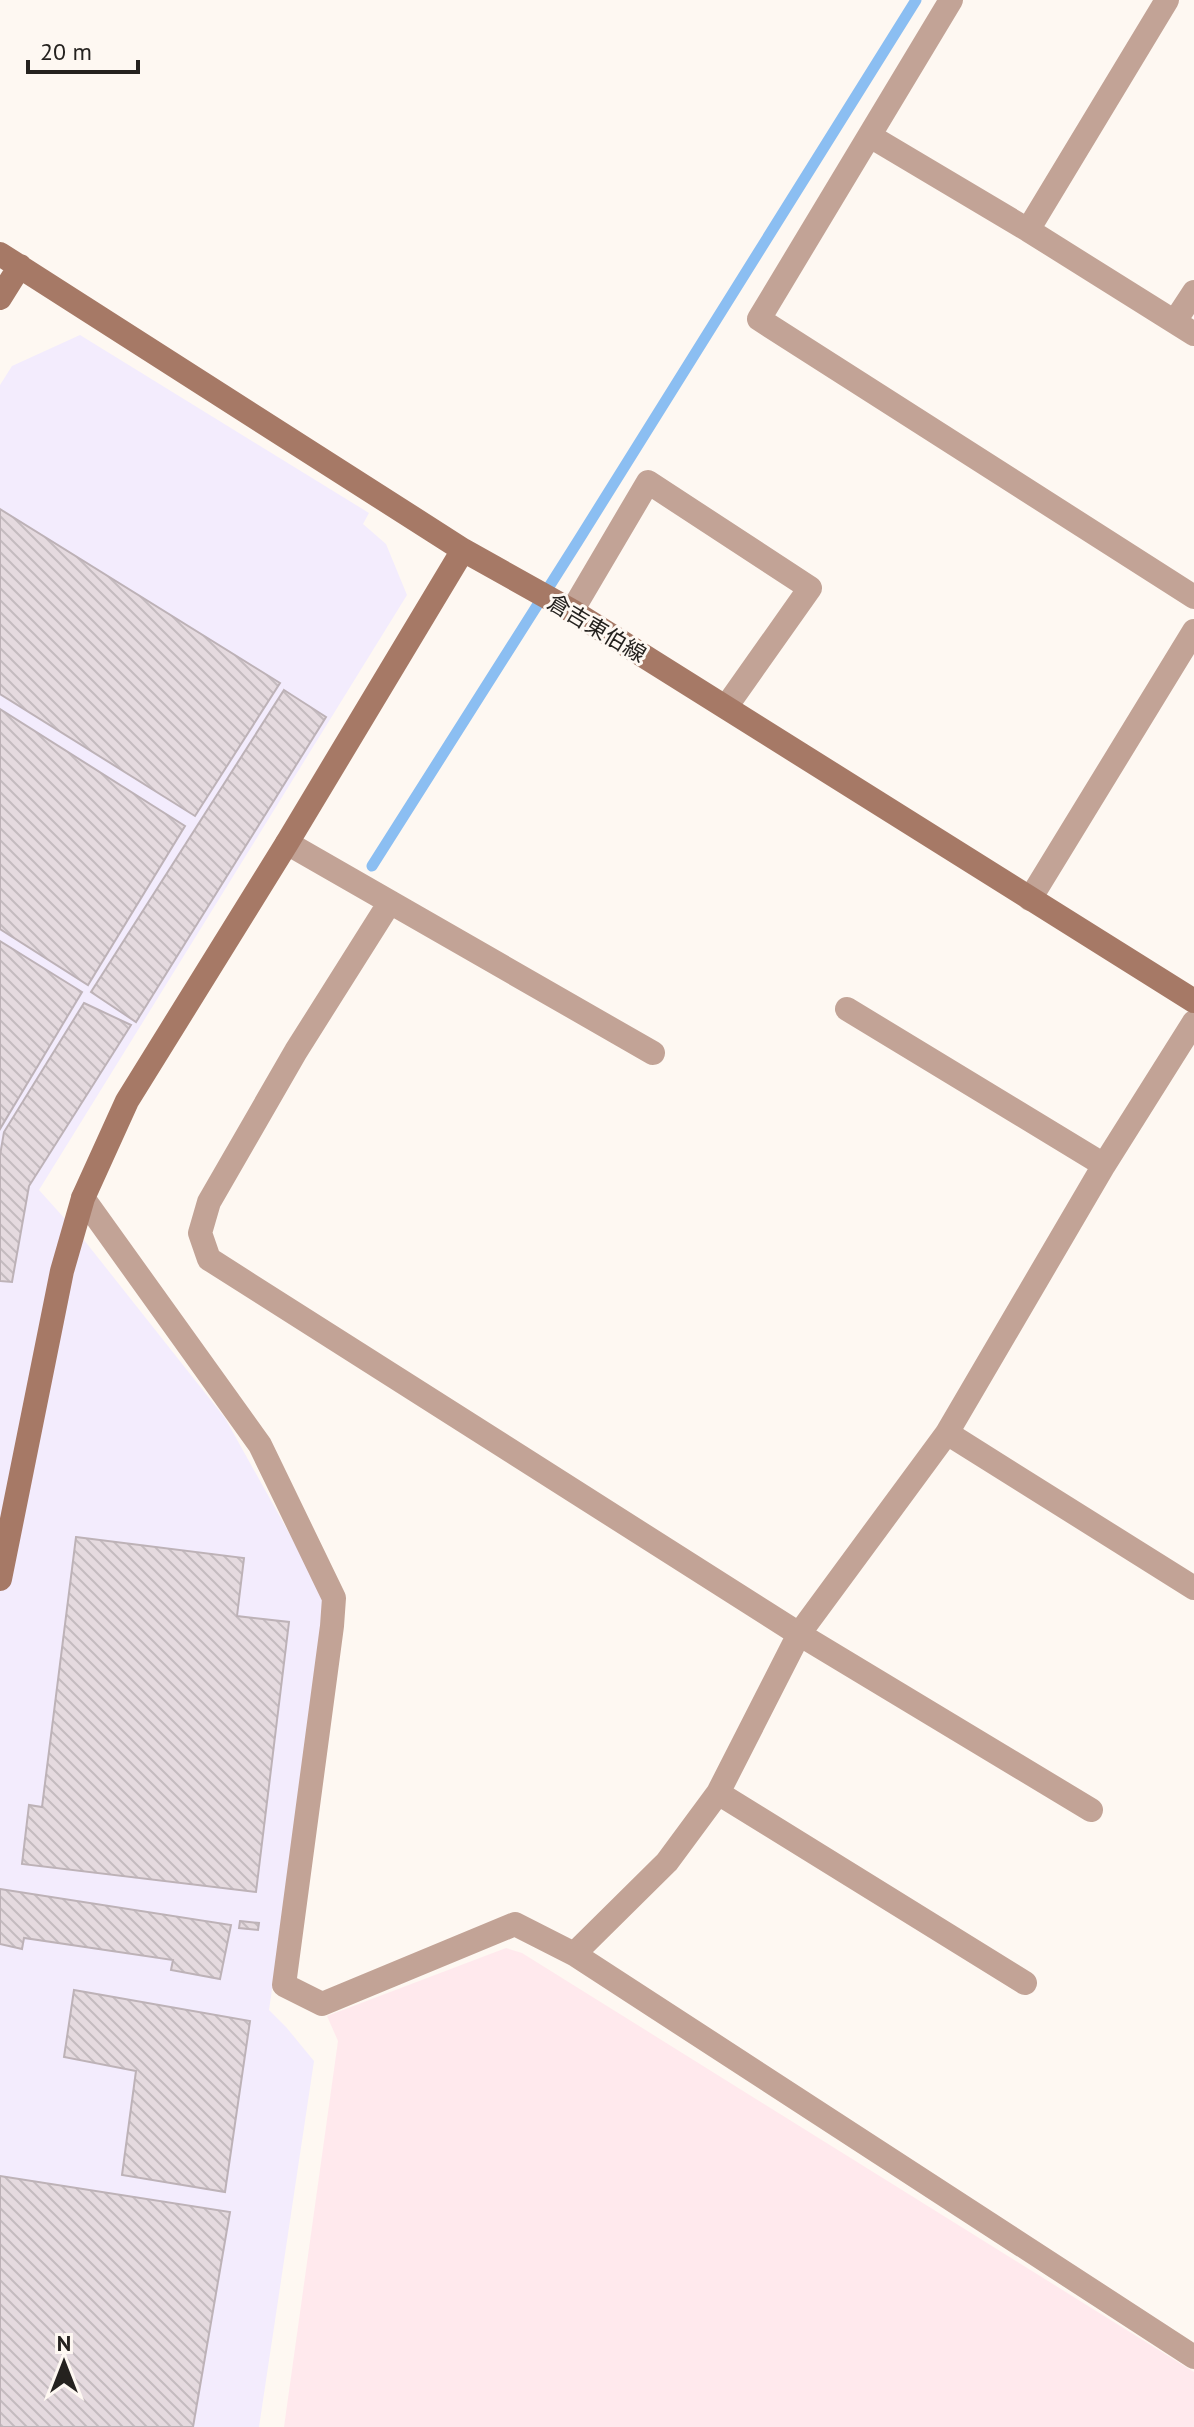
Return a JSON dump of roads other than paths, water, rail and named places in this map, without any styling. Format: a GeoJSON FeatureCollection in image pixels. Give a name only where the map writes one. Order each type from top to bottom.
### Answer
{"type":"FeatureCollection","features":[{"type":"Feature","properties":{"kind":"main road"},"geometry":{"type":"LineString","coordinates":[[0,298],[10,260]]}},
{"type":"Feature","properties":{"kind":"main road","name":"倉吉東伯線"},"geometry":{"type":"LineString","coordinates":[[10,260],[463,550],[572,611],[1194,1001]]}},
{"type":"Feature","properties":{"kind":"main road"},"geometry":{"type":"LineString","coordinates":[[0,1579],[62,1271],[83,1198],[127,1101],[463,550]]}},
{"type":"Feature","properties":{"kind":"street"},"geometry":{"type":"LineString","coordinates":[[951,0],[759,319],[1194,597]]}},
{"type":"Feature","properties":{"kind":"street"},"geometry":{"type":"LineString","coordinates":[[1028,230],[1167,0]]}},
{"type":"Feature","properties":{"kind":"street"},"geometry":{"type":"LineString","coordinates":[[870,136],[1185,328],[1194,292]]}},
{"type":"Feature","properties":{"kind":"street"},"geometry":{"type":"LineString","coordinates":[[572,611],[648,482],[810,588],[726,707]]}},
{"type":"Feature","properties":{"kind":"street"},"geometry":{"type":"LineString","coordinates":[[1030,899],[1194,631]]}},
{"type":"Feature","properties":{"kind":"street"},"geometry":{"type":"LineString","coordinates":[[287,843],[653,1053]]}},
{"type":"Feature","properties":{"kind":"street"},"geometry":{"type":"LineString","coordinates":[[390,902],[296,1051],[209,1202],[200,1233],[209,1259],[799,1634],[1091,1810]]}},
{"type":"Feature","properties":{"kind":"street"},"geometry":{"type":"LineString","coordinates":[[847,1009],[1104,1165]]}},
{"type":"Feature","properties":{"kind":"street"},"geometry":{"type":"LineString","coordinates":[[574,1954],[667,1862],[718,1793],[799,1634],[947,1433],[1104,1165],[1194,1022]]}},
{"type":"Feature","properties":{"kind":"street"},"geometry":{"type":"LineString","coordinates":[[83,1198],[260,1445],[334,1598],[284,1985],[322,2004],[515,1924],[574,1954],[1194,2357]]}},
{"type":"Feature","properties":{"kind":"street"},"geometry":{"type":"LineString","coordinates":[[947,1433],[1194,1588]]}},
{"type":"Feature","properties":{"kind":"street"},"geometry":{"type":"LineString","coordinates":[[718,1793],[1025,1983]]}},
{"type":"Feature","properties":{"kind":"waterway"},"geometry":{"type":"LineString","coordinates":[[372,866],[916,0]]}}]}
